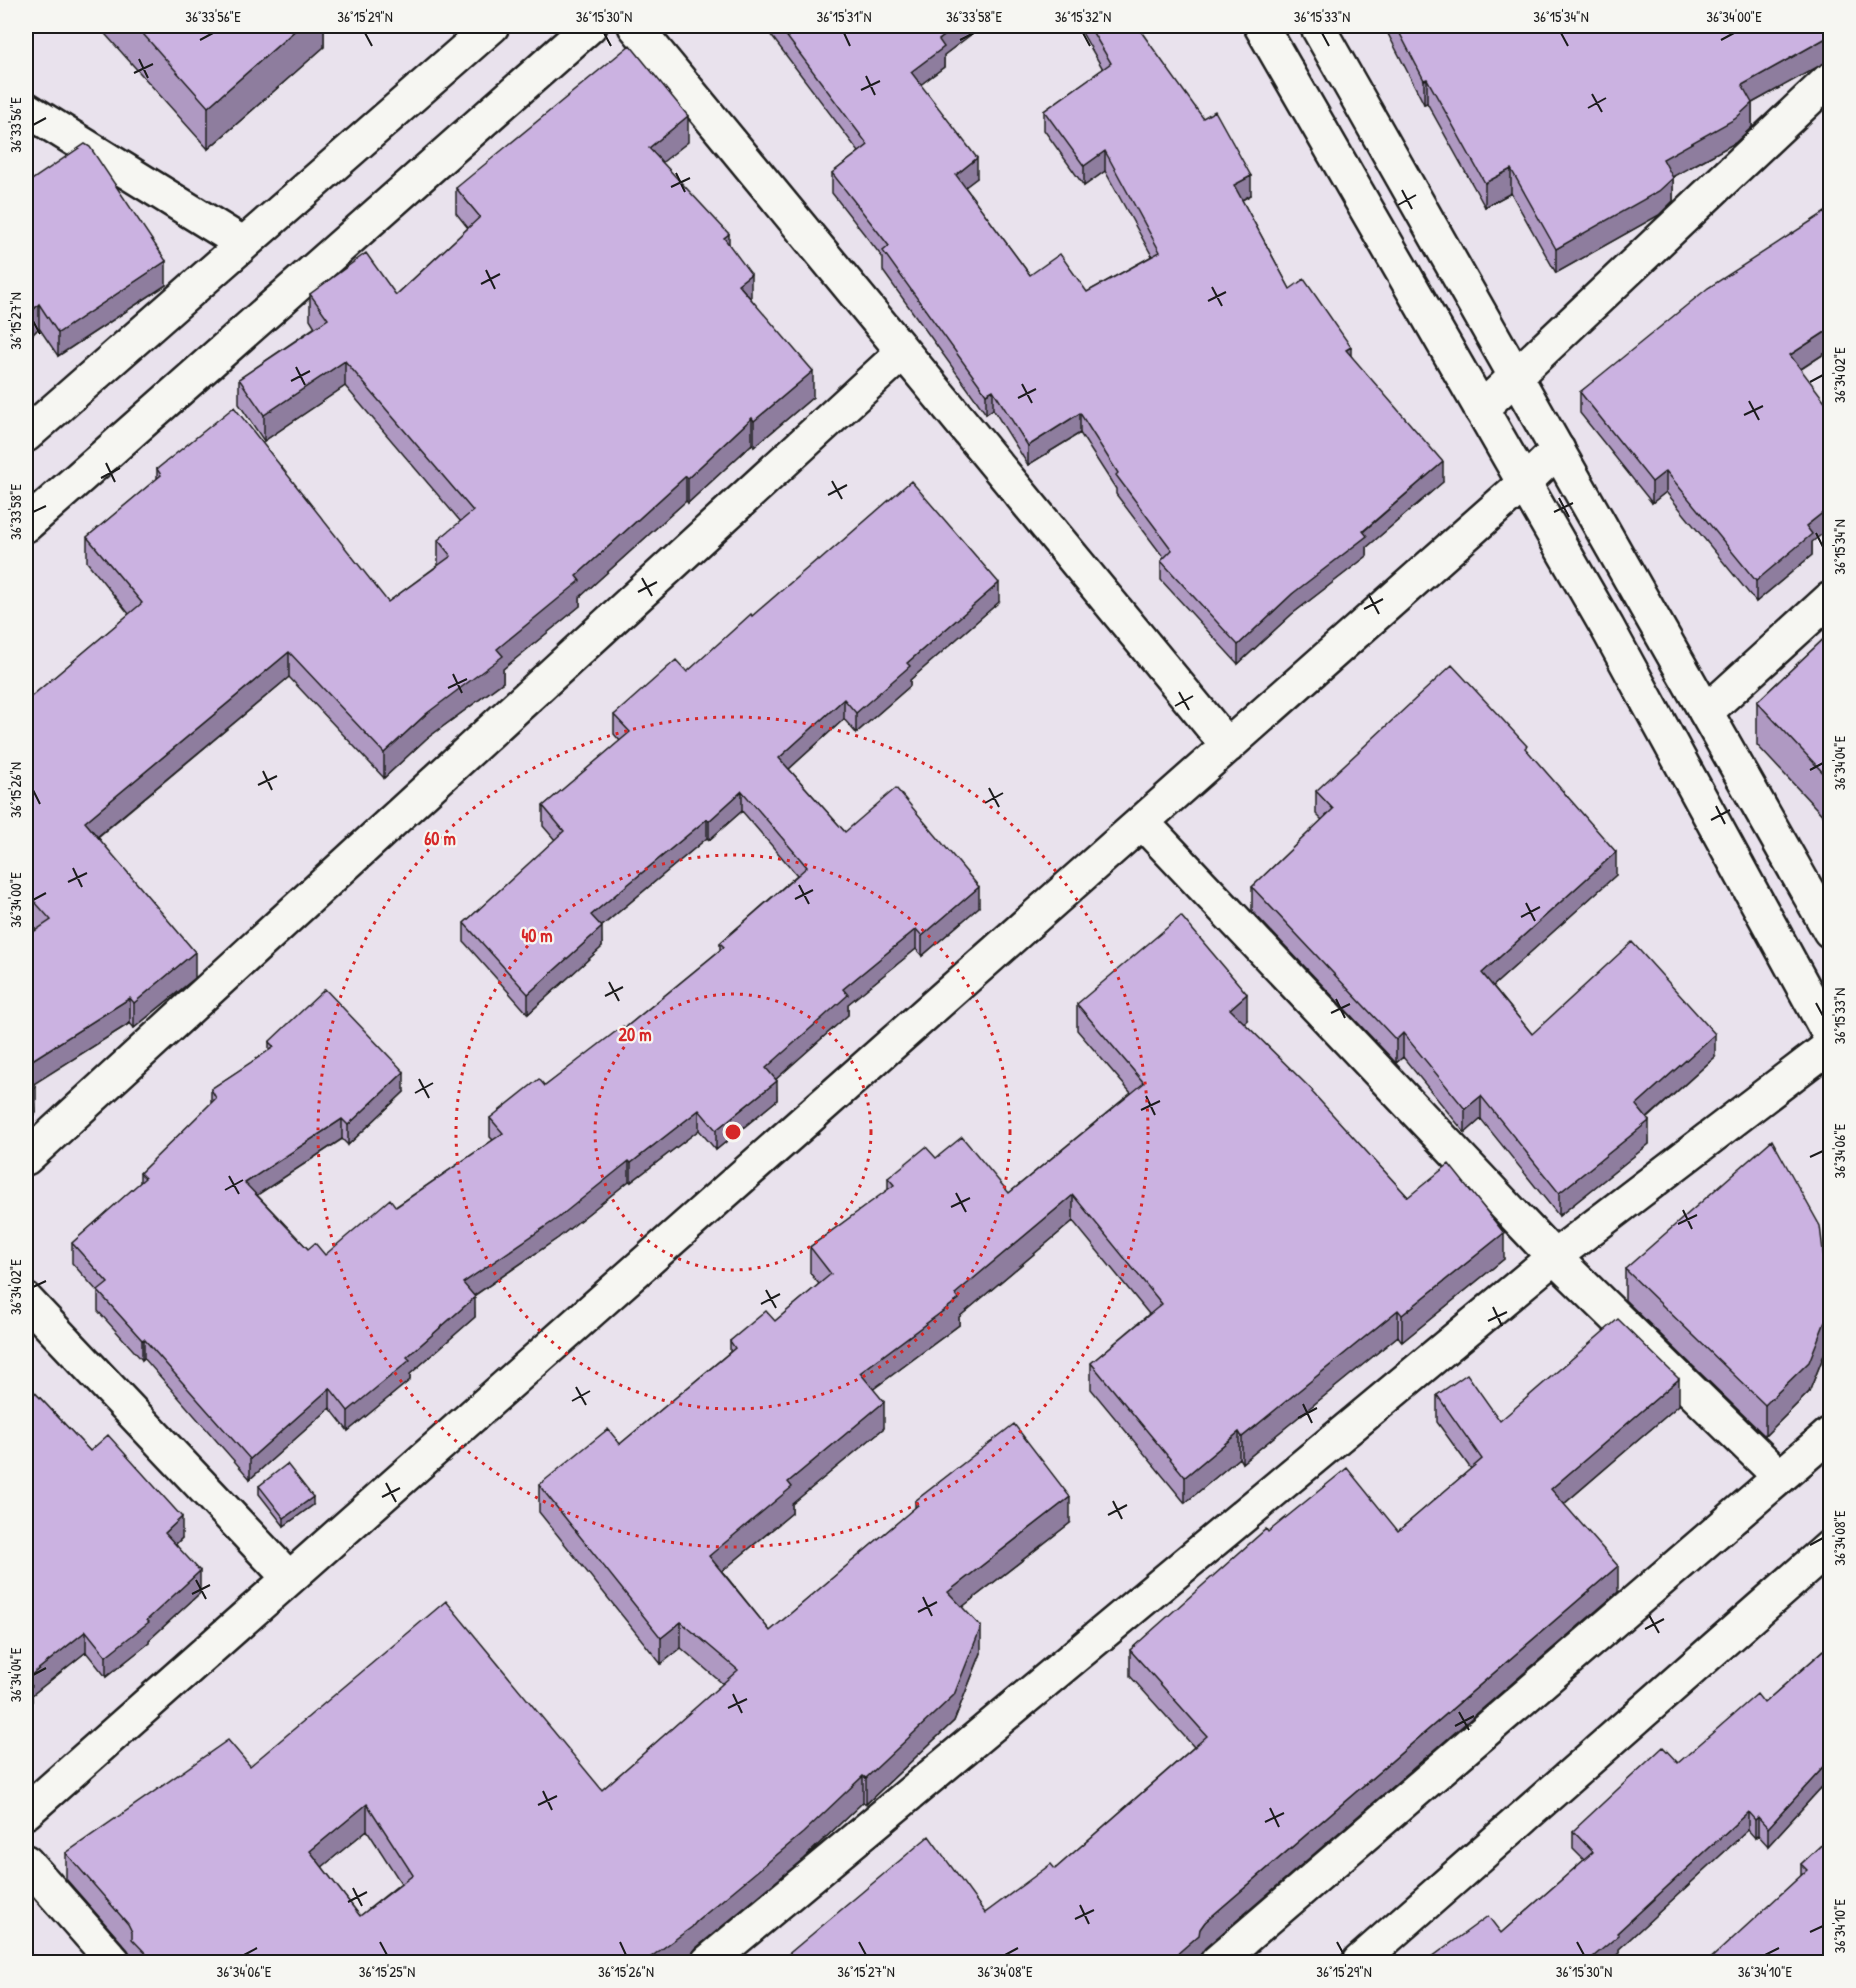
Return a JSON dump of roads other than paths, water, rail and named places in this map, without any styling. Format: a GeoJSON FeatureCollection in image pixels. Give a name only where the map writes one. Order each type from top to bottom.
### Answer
{"type":"FeatureCollection","features":[{"type":"Feature","properties":{"kind":"street"},"geometry":{"type":"LineString","coordinates":[[26,435],[242,243],[492,26]]}},
{"type":"Feature","properties":{"kind":"street"},"geometry":{"type":"LineString","coordinates":[[26,525],[590,26]]}},
{"type":"Feature","properties":{"kind":"street"},"geometry":{"type":"LineString","coordinates":[[635,26],[1228,746]]}},
{"type":"Feature","properties":{"kind":"street"},"geometry":{"type":"LineString","coordinates":[[1261,26],[1607,627],[1830,1036]]}},
{"type":"Feature","properties":{"kind":"street"},"geometry":{"type":"LineString","coordinates":[[1317,26],[1830,931]]}},
{"type":"Feature","properties":{"kind":"street"},"geometry":{"type":"LineString","coordinates":[[1481,409],[1830,79]]}},
{"type":"Feature","properties":{"kind":"street"},"geometry":{"type":"LineString","coordinates":[[26,108],[242,243]]}},
{"type":"Feature","properties":{"kind":"street"},"geometry":{"type":"LineString","coordinates":[[26,1158],[903,352]]}},
{"type":"Feature","properties":{"kind":"street"},"geometry":{"type":"LineString","coordinates":[[26,1812],[1524,483],[1558,450]]}},
{"type":"Feature","properties":{"kind":"street"},"geometry":{"type":"LineString","coordinates":[[1706,712],[1830,599]]}},
{"type":"Feature","properties":{"kind":"street"},"geometry":{"type":"LineString","coordinates":[[1142,822],[1554,1257],[1780,1477]]}},
{"type":"Feature","properties":{"kind":"street"},"geometry":{"type":"LineString","coordinates":[[708,1962],[1554,1257],[1830,1046]]}},
{"type":"Feature","properties":{"kind":"street"},"geometry":{"type":"LineString","coordinates":[[26,1300],[290,1578]]}},
{"type":"Feature","properties":{"kind":"street"},"geometry":{"type":"LineString","coordinates":[[1217,1962],[1830,1434]]}},
{"type":"Feature","properties":{"kind":"street"},"geometry":{"type":"LineString","coordinates":[[1359,1962],[1830,1547]]}},
{"type":"Feature","properties":{"kind":"street"},"geometry":{"type":"LineString","coordinates":[[26,1862],[114,1962]]}}]}
